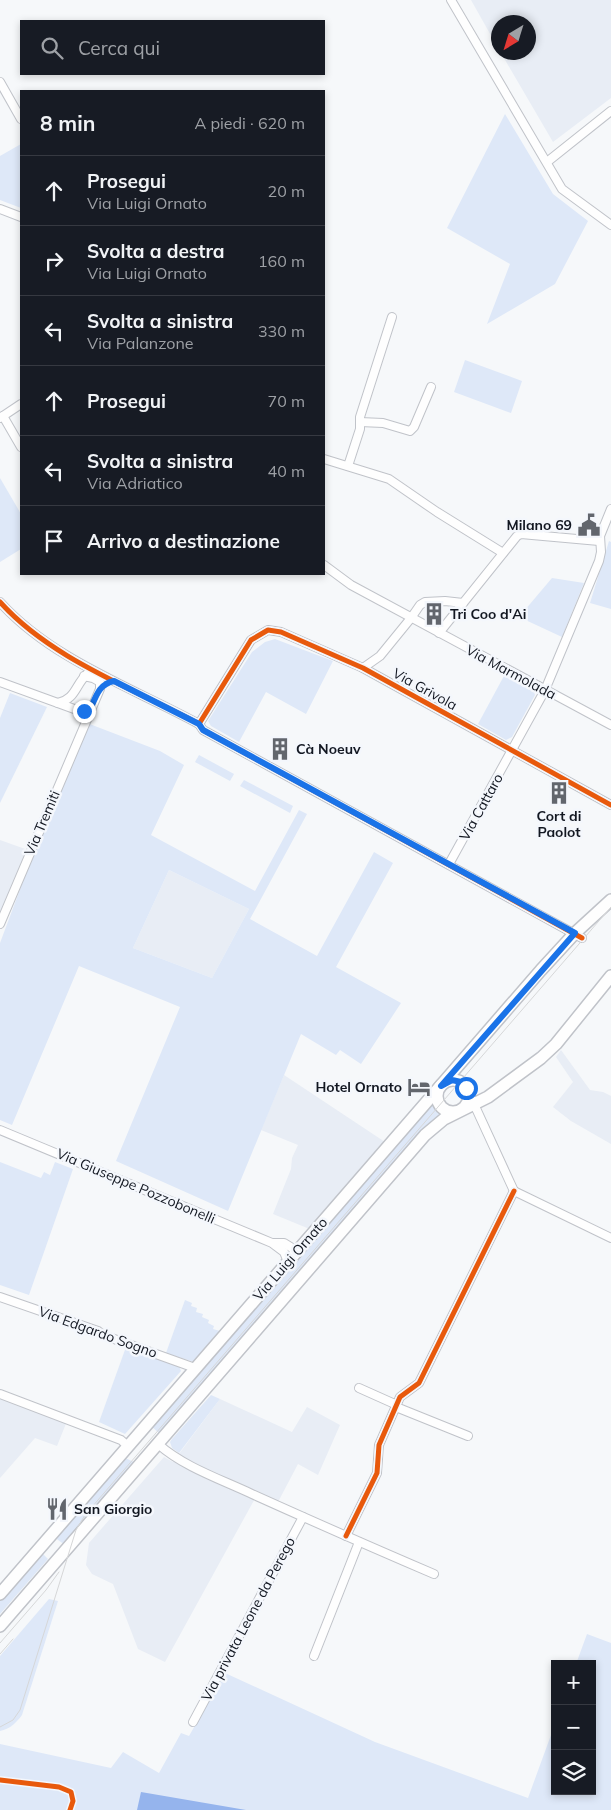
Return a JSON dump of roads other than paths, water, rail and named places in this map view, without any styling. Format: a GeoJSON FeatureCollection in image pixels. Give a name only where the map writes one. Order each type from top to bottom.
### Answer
{"type":"FeatureCollection","features":[{"type":"Feature","properties":{"kind":"main road","name":"Via Luigi Ornato"},"geometry":{"type":"LineString","coordinates":[[0,1594],[441,1086],[611,900]]}},
{"type":"Feature","properties":{"kind":"main road","name":"Via Luigi Ornato"},"geometry":{"type":"LineString","coordinates":[[0,1626],[425,1135],[444,1119],[493,1094],[551,1049],[611,976]]}},
{"type":"Feature","properties":{"kind":"main road"},"geometry":{"type":"LineString","coordinates":[[447,1081],[456,1081],[463,1084],[468,1091],[467,1102],[460,1110],[449,1111],[440,1106],[437,1096],[441,1086],[447,1081]]}},
{"type":"Feature","properties":{"kind":"main road"},"geometry":{"type":"LineString","coordinates":[[139,1432],[146,1434],[158,1444]]}},
{"type":"Feature","properties":{"kind":"main road"},"geometry":{"type":"LineString","coordinates":[[128,1446],[140,1454],[149,1454]]}},
{"type":"Feature","properties":{"kind":"main road"},"geometry":{"type":"LineString","coordinates":[[36,1551],[46,1550],[59,1558]]}},
{"type":"Feature","properties":{"kind":"street"},"geometry":{"type":"LineString","coordinates":[[451,0],[564,191],[611,225]]}},
{"type":"Feature","properties":{"kind":"street"},"geometry":{"type":"LineString","coordinates":[[0,82],[20,117]]}},
{"type":"Feature","properties":{"kind":"street"},"geometry":{"type":"LineString","coordinates":[[546,162],[611,110]]}},
{"type":"Feature","properties":{"kind":"street"},"geometry":{"type":"LineString","coordinates":[[0,209],[20,217]]}},
{"type":"Feature","properties":{"kind":"street"},"geometry":{"type":"LineString","coordinates":[[348,466],[360,429],[360,416],[392,317]]}},
{"type":"Feature","properties":{"kind":"street"},"geometry":{"type":"LineString","coordinates":[[360,422],[383,423],[410,431],[414,427],[431,387]]}},
{"type":"Feature","properties":{"kind":"street"},"geometry":{"type":"LineString","coordinates":[[20,405],[1,417],[20,446]]}},
{"type":"Feature","properties":{"kind":"street"},"geometry":{"type":"LineString","coordinates":[[325,459],[389,478],[437,512],[503,554]]}},
{"type":"Feature","properties":{"kind":"street","name":"Via Cattaro"},"geometry":{"type":"LineString","coordinates":[[449,864],[545,690],[599,561],[601,532],[611,509]]}},
{"type":"Feature","properties":{"kind":"street"},"geometry":{"type":"LineString","coordinates":[[439,633],[517,536],[521,534],[599,541]]}},
{"type":"Feature","properties":{"kind":"street","name":"Via Marmolada"},"geometry":{"type":"LineString","coordinates":[[325,566],[351,585],[611,725]]}},
{"type":"Feature","properties":{"kind":"street"},"geometry":{"type":"LineString","coordinates":[[0,602],[11,615],[33,633],[98,673],[199,724],[203,730],[579,936]]}},
{"type":"Feature","properties":{"kind":"street"},"geometry":{"type":"LineString","coordinates":[[363,668],[380,656],[420,605],[425,602],[463,602]]}},
{"type":"Feature","properties":{"kind":"street","name":"Via Grivola"},"geometry":{"type":"LineString","coordinates":[[199,724],[251,640],[268,630],[282,632],[363,668],[512,750]]}},
{"type":"Feature","properties":{"kind":"street"},"geometry":{"type":"LineString","coordinates":[[58,703],[67,701],[70,698],[84,676],[85,670],[82,663]]}},
{"type":"Feature","properties":{"kind":"street"},"geometry":{"type":"LineString","coordinates":[[84,676],[89,673],[98,673]]}},
{"type":"Feature","properties":{"kind":"street"},"geometry":{"type":"LineString","coordinates":[[84,676],[100,682],[100,689]]}},
{"type":"Feature","properties":{"kind":"street"},"geometry":{"type":"LineString","coordinates":[[100,689],[106,683],[114,681]]}},
{"type":"Feature","properties":{"kind":"street"},"geometry":{"type":"LineString","coordinates":[[0,682],[77,710],[90,710]]}},
{"type":"Feature","properties":{"kind":"street","name":"Via Tremiti"},"geometry":{"type":"LineString","coordinates":[[0,924],[84,721],[100,689]]}},
{"type":"Feature","properties":{"kind":"street"},"geometry":{"type":"LineString","coordinates":[[70,698],[70,703],[84,721]]}},
{"type":"Feature","properties":{"kind":"street"},"geometry":{"type":"LineString","coordinates":[[512,750],[611,805]]}},
{"type":"Feature","properties":{"kind":"street"},"geometry":{"type":"LineString","coordinates":[[468,1091],[514,1191],[611,1238]]}},
{"type":"Feature","properties":{"kind":"street","name":"Via Giuseppe Pozzobonelli"},"geometry":{"type":"LineString","coordinates":[[0,1130],[272,1243],[284,1252],[288,1262]]}},
{"type":"Feature","properties":{"kind":"street"},"geometry":{"type":"LineString","coordinates":[[346,1536],[377,1473],[379,1445],[400,1397],[420,1383],[514,1191]]}},
{"type":"Feature","properties":{"kind":"street","name":"Via Giuseppe Pozzobonelli"},"geometry":{"type":"LineString","coordinates":[[272,1243],[284,1243],[297,1250]]}},
{"type":"Feature","properties":{"kind":"street","name":"Via Edgardo Sogno"},"geometry":{"type":"LineString","coordinates":[[0,1296],[195,1368]]}},
{"type":"Feature","properties":{"kind":"street"},"geometry":{"type":"LineString","coordinates":[[358,1388],[468,1436]]}},
{"type":"Feature","properties":{"kind":"street"},"geometry":{"type":"LineString","coordinates":[[0,1394],[121,1440],[128,1446]]}},
{"type":"Feature","properties":{"kind":"street"},"geometry":{"type":"LineString","coordinates":[[158,1444],[178,1460],[434,1574]]}},
{"type":"Feature","properties":{"kind":"street","name":"Via privata Leone da Perego"},"geometry":{"type":"LineString","coordinates":[[193,1722],[303,1517]]}},
{"type":"Feature","properties":{"kind":"street"},"geometry":{"type":"LineString","coordinates":[[314,1656],[359,1542]]}},
{"type":"Feature","properties":{"kind":"water"},"geometry":{"type":"Polygon","coordinates":[[[141,1792],[246,1810],[137,1810],[141,1792]]]}},
{"type":"Feature","properties":{"kind":"tram line"},"geometry":{"type":"LineString","coordinates":[[0,1727],[13,1720],[20,1710],[76,1530],[85,1515],[611,907]]}},
{"type":"Feature","properties":{"kind":"tram line"},"geometry":{"type":"LineString","coordinates":[[0,1643],[46,1590],[59,1572]]}},
{"type":"Feature","properties":{"kind":"tram line"},"geometry":{"type":"LineString","coordinates":[[0,1654],[13,1639]]}},
{"type":"Feature","properties":{"kind":"place","name":"Milano 69"},"geometry":{"type":"Point","coordinates":[589,525]}},
{"type":"Feature","properties":{"kind":"place","name":"Tri Coo d'Ai"},"geometry":{"type":"Point","coordinates":[434,614]}},
{"type":"Feature","properties":{"kind":"place","name":"Cà Noeuv"},"geometry":{"type":"Point","coordinates":[280,749]}},
{"type":"Feature","properties":{"kind":"place","name":"Cort di Paolot"},"geometry":{"type":"Point","coordinates":[559,793]}},
{"type":"Feature","properties":{"kind":"place","name":"Hotel Ornato"},"geometry":{"type":"Point","coordinates":[419,1087]}},
{"type":"Feature","properties":{"kind":"place","name":"San Giorgio"},"geometry":{"type":"Point","coordinates":[57,1509]}}]}
